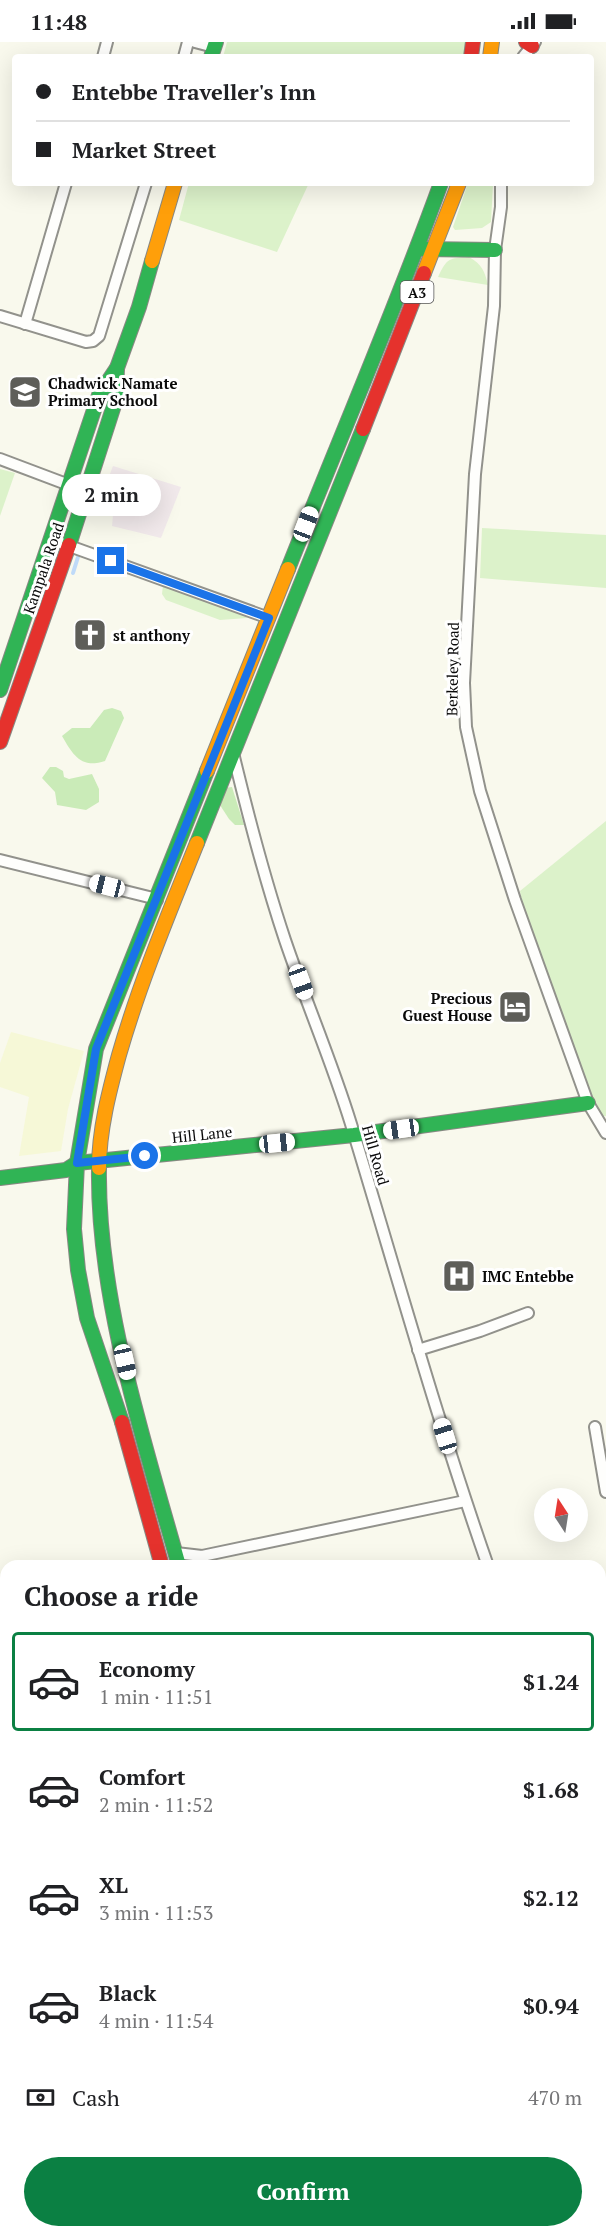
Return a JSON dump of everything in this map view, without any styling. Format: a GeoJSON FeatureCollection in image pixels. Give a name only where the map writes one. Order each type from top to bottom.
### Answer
{"type":"FeatureCollection","features":[{"type":"Feature","properties":{"kind":"main road","name":"Kampala Road"},"geometry":{"type":"LineString","coordinates":[[0,690],[99,395],[117,368],[139,307],[174,186]]}},
{"type":"Feature","properties":{"kind":"main road","name":"A3"},"geometry":{"type":"LineString","coordinates":[[160,1560],[114,1395],[87,1318],[78,1270],[74,1229],[77,1163],[96,1049],[157,900],[179,839],[232,715],[440,186]]}},
{"type":"Feature","properties":{"kind":"main road","name":"A3"},"geometry":{"type":"LineString","coordinates":[[178,1560],[136,1407],[114,1316],[100,1213],[99,1161],[105,1117],[117,1062],[142,982],[458,186]]}},
{"type":"Feature","properties":{"kind":"main road"},"geometry":{"type":"LineString","coordinates":[[417,249],[495,250]]}},
{"type":"Feature","properties":{"kind":"main road","name":"Kampala Road"},"geometry":{"type":"LineString","coordinates":[[0,742],[69,546],[116,399],[117,368]]}},
{"type":"Feature","properties":{"kind":"main road","name":"Hill Lane"},"geometry":{"type":"LineString","coordinates":[[0,1178],[66,1170],[77,1163],[354,1135],[588,1103]]}},
{"type":"Feature","properties":{"kind":"street"},"geometry":{"type":"LineString","coordinates":[[195,42],[214,49]]}},
{"type":"Feature","properties":{"kind":"street"},"geometry":{"type":"LineString","coordinates":[[25,324],[65,186]]}},
{"type":"Feature","properties":{"kind":"street"},"geometry":{"type":"LineString","coordinates":[[0,316],[86,342],[93,341],[99,336],[145,186]]}},
{"type":"Feature","properties":{"kind":"street","name":"Berkeley Road"},"geometry":{"type":"LineString","coordinates":[[501,186],[501,207],[495,250],[494,306],[475,474],[464,683],[466,727],[480,791],[515,900],[588,1103],[606,1133]]}},
{"type":"Feature","properties":{"kind":"street"},"geometry":{"type":"LineString","coordinates":[[0,459],[69,485],[87,489]]}},
{"type":"Feature","properties":{"kind":"street"},"geometry":{"type":"LineString","coordinates":[[50,539],[269,618]]}},
{"type":"Feature","properties":{"kind":"street","name":"Hill Road"},"geometry":{"type":"LineString","coordinates":[[233,754],[261,863],[282,930],[354,1135],[418,1350],[486,1560]]}},
{"type":"Feature","properties":{"kind":"street"},"geometry":{"type":"LineString","coordinates":[[0,860],[153,897],[157,900]]}},
{"type":"Feature","properties":{"kind":"street"},"geometry":{"type":"LineString","coordinates":[[418,1350],[480,1331],[528,1312]]}},
{"type":"Feature","properties":{"kind":"street"},"geometry":{"type":"LineString","coordinates":[[595,1426],[606,1492]]}},
{"type":"Feature","properties":{"kind":"street"},"geometry":{"type":"LineString","coordinates":[[178,1560],[465,1501]]}},
{"type":"Feature","properties":{"kind":"shaded area"},"geometry":{"type":"Polygon","coordinates":[[[113,466],[181,487],[161,538],[112,526],[113,515],[97,508],[113,466]]]}},
{"type":"Feature","properties":{"kind":"green space"},"geometry":{"type":"Polygon","coordinates":[[[227,42],[465,42],[465,54],[224,54],[227,42]]]}},
{"type":"Feature","properties":{"kind":"green space"},"geometry":{"type":"Polygon","coordinates":[[[188,186],[308,186],[277,252],[179,220],[188,186]]]}},
{"type":"Feature","properties":{"kind":"green space"},"geometry":{"type":"Polygon","coordinates":[[[467,186],[493,186],[491,222],[482,228],[455,230],[453,227],[467,186]]]}},
{"type":"Feature","properties":{"kind":"green space"},"geometry":{"type":"Polygon","coordinates":[[[469,257],[482,269],[488,285],[438,277],[449,260],[469,257]]]}},
{"type":"Feature","properties":{"kind":"green space"},"geometry":{"type":"Polygon","coordinates":[[[0,469],[15,473],[0,516],[0,469]]]}},
{"type":"Feature","properties":{"kind":"green space"},"geometry":{"type":"Polygon","coordinates":[[[482,528],[606,535],[606,588],[480,578],[482,528]]]}},
{"type":"Feature","properties":{"kind":"green space"},"geometry":{"type":"Polygon","coordinates":[[[163,585],[243,612],[247,618],[220,620],[166,600],[162,594],[163,585]]]}},
{"type":"Feature","properties":{"kind":"green space"},"geometry":{"type":"Polygon","coordinates":[[[112,708],[121,711],[124,718],[105,761],[84,762],[74,754],[62,736],[72,728],[90,728],[104,710],[112,708]]]}},
{"type":"Feature","properties":{"kind":"green space"},"geometry":{"type":"Polygon","coordinates":[[[50,767],[63,771],[64,777],[69,779],[92,774],[99,789],[99,802],[86,810],[57,805],[55,792],[42,778],[50,767]]]}},
{"type":"Feature","properties":{"kind":"green space"},"geometry":{"type":"Polygon","coordinates":[[[232,787],[244,825],[235,825],[218,802],[224,788],[232,787]]]}},
{"type":"Feature","properties":{"kind":"green space"},"geometry":{"type":"Polygon","coordinates":[[[606,821],[606,1116],[594,1117],[522,905],[520,891],[606,821]]]}},
{"type":"Feature","properties":{"kind":"green space"},"geometry":{"type":"Polygon","coordinates":[[[11,1032],[84,1051],[68,1109],[61,1151],[19,1156],[29,1097],[0,1087],[0,1063],[11,1032]]]}},
{"type":"Feature","properties":{"kind":"waterway"},"geometry":{"type":"LineString","coordinates":[[73,573],[78,557]]}},
{"type":"Feature","properties":{"kind":"traffic: fast"},"geometry":{"type":"LineString","coordinates":[[212,54],[216,42]]}},
{"type":"Feature","properties":{"kind":"traffic: fast"},"geometry":{"type":"LineString","coordinates":[[288,569],[440,186]]}},
{"type":"Feature","properties":{"kind":"traffic: fast"},"geometry":{"type":"LineString","coordinates":[[423,249],[495,250]]}},
{"type":"Feature","properties":{"kind":"traffic: fast"},"geometry":{"type":"LineString","coordinates":[[0,690],[99,395],[117,368],[139,307],[152,261]]}},
{"type":"Feature","properties":{"kind":"traffic: fast"},"geometry":{"type":"LineString","coordinates":[[69,545],[116,399],[117,368]]}},
{"type":"Feature","properties":{"kind":"traffic: fast"},"geometry":{"type":"LineString","coordinates":[[197,843],[363,429]]}},
{"type":"Feature","properties":{"kind":"traffic: fast"},"geometry":{"type":"LineString","coordinates":[[122,1422],[87,1318],[78,1270],[74,1229],[77,1163],[96,1049],[207,771]]}},
{"type":"Feature","properties":{"kind":"traffic: fast"},"geometry":{"type":"LineString","coordinates":[[0,1178],[66,1170],[77,1163],[354,1135],[588,1103]]}},
{"type":"Feature","properties":{"kind":"traffic: fast"},"geometry":{"type":"LineString","coordinates":[[99,1168],[100,1217],[114,1318],[138,1419],[177,1560]]}},
{"type":"Feature","properties":{"kind":"traffic: slow"},"geometry":{"type":"LineString","coordinates":[[490,54],[492,42]]}},
{"type":"Feature","properties":{"kind":"traffic: slow"},"geometry":{"type":"LineString","coordinates":[[152,261],[174,186]]}},
{"type":"Feature","properties":{"kind":"traffic: slow"},"geometry":{"type":"LineString","coordinates":[[424,273],[458,186]]}},
{"type":"Feature","properties":{"kind":"traffic: slow"},"geometry":{"type":"LineString","coordinates":[[207,771],[288,569]]}},
{"type":"Feature","properties":{"kind":"traffic: slow"},"geometry":{"type":"LineString","coordinates":[[99,1168],[108,1097],[127,1028],[197,843]]}},
{"type":"Feature","properties":{"kind":"traffic: jam"},"geometry":{"type":"LineString","coordinates":[[471,54],[473,42]]}},
{"type":"Feature","properties":{"kind":"traffic: jam"},"geometry":{"type":"LineString","coordinates":[[526,42],[532,46]]}},
{"type":"Feature","properties":{"kind":"traffic: jam"},"geometry":{"type":"LineString","coordinates":[[363,429],[424,273]]}},
{"type":"Feature","properties":{"kind":"traffic: jam"},"geometry":{"type":"LineString","coordinates":[[0,742],[69,545]]}},
{"type":"Feature","properties":{"kind":"traffic: jam"},"geometry":{"type":"LineString","coordinates":[[122,1422],[160,1560]]}},
{"type":"Feature","properties":{"kind":"place","name":"Chadwick Namate Primary School"},"geometry":{"type":"Point","coordinates":[25,392]}},
{"type":"Feature","properties":{"kind":"place","name":"st anthony"},"geometry":{"type":"Point","coordinates":[90,635]}},
{"type":"Feature","properties":{"kind":"place","name":"Precious Guest House"},"geometry":{"type":"Point","coordinates":[515,1007]}},
{"type":"Feature","properties":{"kind":"place","name":"IMC Entebbe"},"geometry":{"type":"Point","coordinates":[459,1276]}},
{"type":"Feature","properties":{"kind":"route"},"geometry":{"type":"LineString","coordinates":[[111,561],[269,618],[96,1049],[77,1163],[145,1156]]}}]}
